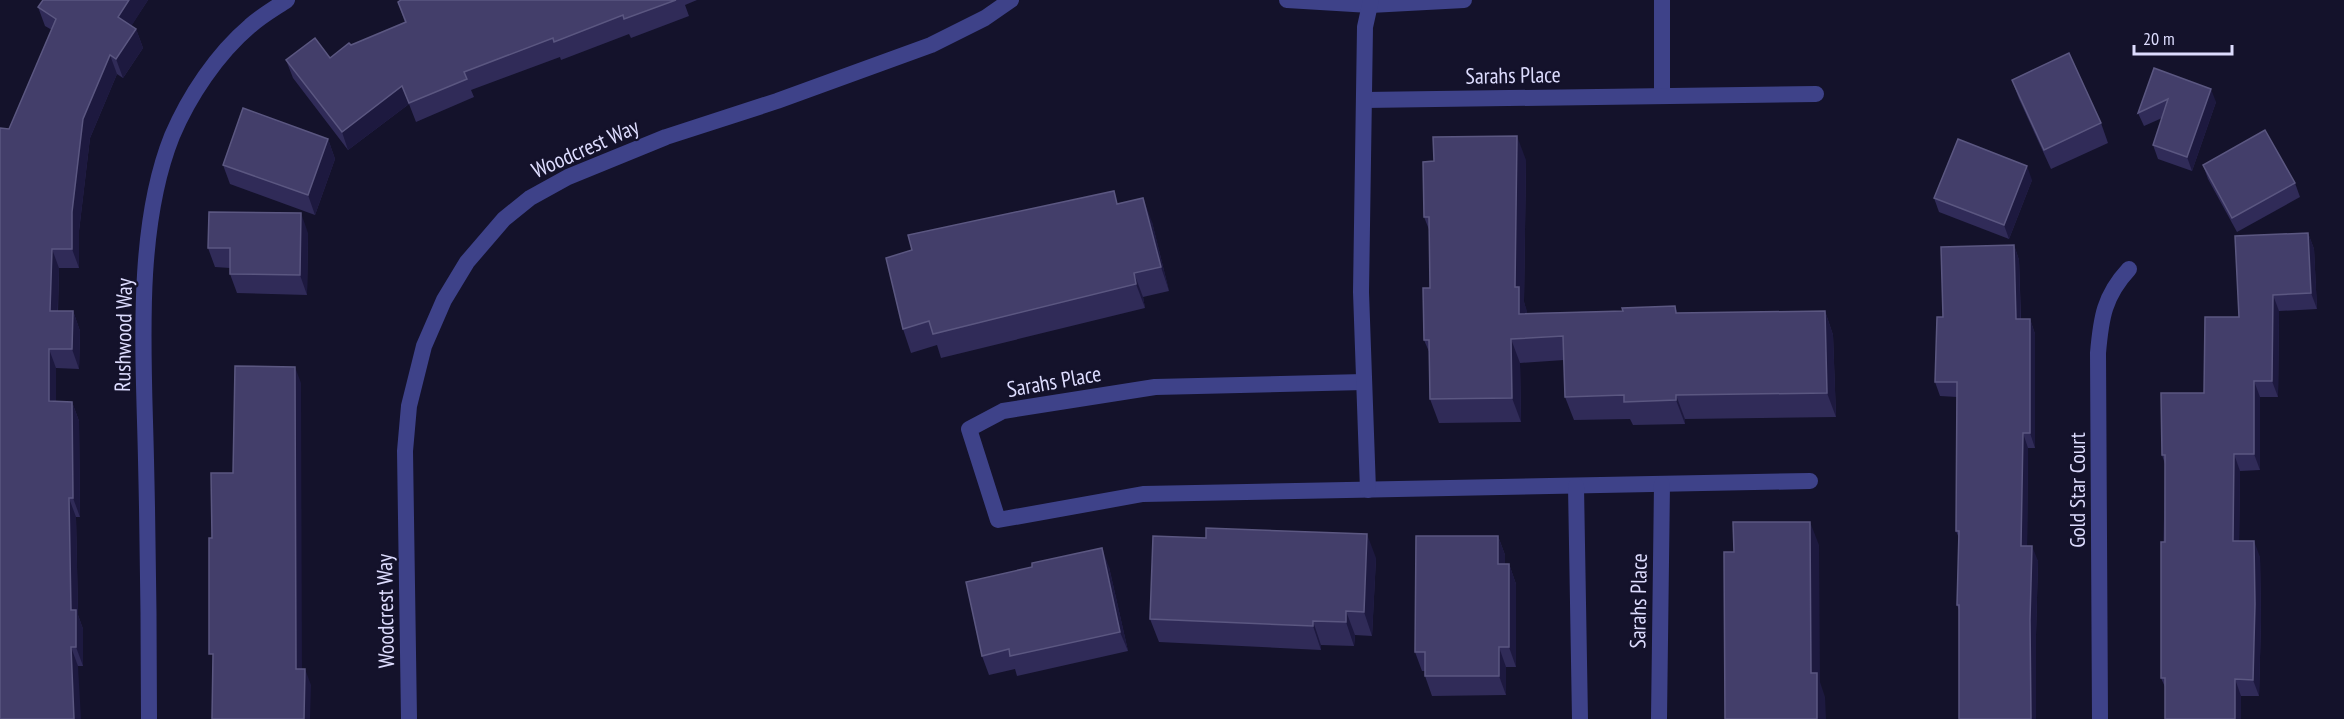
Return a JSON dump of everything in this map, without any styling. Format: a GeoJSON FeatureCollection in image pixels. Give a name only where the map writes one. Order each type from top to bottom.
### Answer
{"type":"FeatureCollection","features":[{"type":"Feature","properties":{"kind":"street","name":"Rushwood Way"},"geometry":{"type":"LineString","coordinates":[[149,719],[149,578],[144,356],[147,240],[157,188],[172,136],[194,94],[223,53],[250,25],[287,0]]}},
{"type":"Feature","properties":{"kind":"street","name":"Woodcrest Way"},"geometry":{"type":"LineString","coordinates":[[409,719],[405,451],[409,406],[424,346],[444,300],[467,262],[504,219],[530,198],[568,177],[666,137],[777,101],[931,45],[985,18],[1011,0]]}},
{"type":"Feature","properties":{"kind":"street"},"geometry":{"type":"LineString","coordinates":[[1287,0],[1371,2],[1464,0]]}},
{"type":"Feature","properties":{"kind":"street"},"geometry":{"type":"LineString","coordinates":[[1662,0],[1662,96]]}},
{"type":"Feature","properties":{"kind":"street"},"geometry":{"type":"LineString","coordinates":[[1368,490],[1361,292],[1365,27],[1371,2]]}},
{"type":"Feature","properties":{"kind":"street","name":"Sarahs Place"},"geometry":{"type":"LineString","coordinates":[[1364,100],[1816,94]]}},
{"type":"Feature","properties":{"kind":"street","name":"Gold Star Court"},"geometry":{"type":"LineString","coordinates":[[2100,719],[2099,344],[2106,304],[2115,285],[2129,269]]}},
{"type":"Feature","properties":{"kind":"street","name":"Sarahs Place"},"geometry":{"type":"LineString","coordinates":[[1364,382],[1155,387],[1003,411],[969,429],[998,520],[1143,494],[1810,482]]}},
{"type":"Feature","properties":{"kind":"street","name":"Sarahs Place"},"geometry":{"type":"LineString","coordinates":[[1659,719],[1662,484]]}},
{"type":"Feature","properties":{"kind":"street"},"geometry":{"type":"LineString","coordinates":[[1576,486],[1580,719]]}},
{"type":"Feature","properties":{"kind":"building"},"geometry":{"type":"Polygon","coordinates":[[[43,0],[129,0],[118,17],[136,29],[116,59],[110,55],[83,119],[72,212],[72,249],[52,249],[50,311],[73,311],[72,349],[49,349],[49,401],[72,402],[73,498],[69,498],[71,610],[76,610],[76,647],[71,647],[74,719],[0,719],[0,128],[9,129],[56,19],[38,7],[43,0]]]}},
{"type":"Feature","properties":{"kind":"building"},"geometry":{"type":"Polygon","coordinates":[[[401,0],[676,0],[624,19],[623,15],[554,42],[553,38],[464,72],[467,79],[409,103],[402,86],[342,132],[286,60],[315,38],[330,58],[349,43],[351,45],[406,22],[398,2],[401,0]]]}},
{"type":"Feature","properties":{"kind":"building"},"geometry":{"type":"Polygon","coordinates":[[[2069,53],[2101,123],[2044,150],[2012,80],[2069,53]]]}},
{"type":"Feature","properties":{"kind":"building"},"geometry":{"type":"Polygon","coordinates":[[[2154,68],[2211,89],[2187,157],[2153,145],[2168,99],[2138,113],[2154,68]]]}},
{"type":"Feature","properties":{"kind":"building"},"geometry":{"type":"Polygon","coordinates":[[[243,108],[328,139],[308,195],[223,165],[243,108]]]}},
{"type":"Feature","properties":{"kind":"building"},"geometry":{"type":"Polygon","coordinates":[[[2265,130],[2295,183],[2232,218],[2203,165],[2265,130]]]}},
{"type":"Feature","properties":{"kind":"building"},"geometry":{"type":"Polygon","coordinates":[[[1517,136],[1515,287],[1519,287],[1519,314],[1623,311],[1622,308],[1675,306],[1676,313],[1825,311],[1827,393],[1676,395],[1676,400],[1624,402],[1624,395],[1565,397],[1563,336],[1511,339],[1512,398],[1430,399],[1429,340],[1424,340],[1423,288],[1430,288],[1429,217],[1424,217],[1423,162],[1434,161],[1433,137],[1517,136]]]}},
{"type":"Feature","properties":{"kind":"building"},"geometry":{"type":"Polygon","coordinates":[[[1958,139],[2027,166],[2004,225],[1934,198],[1958,139]]]}},
{"type":"Feature","properties":{"kind":"building"},"geometry":{"type":"Polygon","coordinates":[[[1114,191],[1117,204],[1143,198],[1161,267],[1134,273],[1136,284],[933,334],[929,321],[903,329],[886,258],[912,250],[908,235],[1114,191]]]}},
{"type":"Feature","properties":{"kind":"building"},"geometry":{"type":"Polygon","coordinates":[[[209,212],[301,213],[300,275],[230,274],[230,248],[208,248],[209,212]]]}},
{"type":"Feature","properties":{"kind":"building"},"geometry":{"type":"Polygon","coordinates":[[[2308,233],[2311,293],[2273,295],[2272,381],[2254,381],[2254,454],[2234,454],[2233,541],[2254,541],[2253,680],[2235,679],[2235,719],[2165,719],[2165,678],[2161,678],[2161,542],[2165,542],[2165,455],[2162,455],[2161,393],[2204,393],[2205,317],[2239,317],[2235,236],[2308,233]]]}},
{"type":"Feature","properties":{"kind":"building"},"geometry":{"type":"Polygon","coordinates":[[[2014,245],[2016,319],[2030,319],[2030,433],[2023,433],[2021,546],[2032,546],[2031,719],[1959,719],[1959,605],[1957,605],[1959,531],[1956,531],[1957,382],[1935,382],[1937,317],[1943,317],[1941,247],[2014,245]]]}},
{"type":"Feature","properties":{"kind":"building"},"geometry":{"type":"Polygon","coordinates":[[[235,366],[295,367],[296,669],[305,669],[304,719],[212,719],[213,654],[209,654],[211,473],[233,473],[235,366]]]}},
{"type":"Feature","properties":{"kind":"building"},"geometry":{"type":"Polygon","coordinates":[[[1733,522],[1810,522],[1811,673],[1817,673],[1817,719],[1725,719],[1724,552],[1734,552],[1733,522]]]}},
{"type":"Feature","properties":{"kind":"building"},"geometry":{"type":"Polygon","coordinates":[[[1206,528],[1367,534],[1364,612],[1346,611],[1346,622],[1313,621],[1313,626],[1150,619],[1153,536],[1206,538],[1206,528]]]}},
{"type":"Feature","properties":{"kind":"building"},"geometry":{"type":"Polygon","coordinates":[[[1416,536],[1498,536],[1498,564],[1509,564],[1509,647],[1499,647],[1499,676],[1425,676],[1425,652],[1415,652],[1416,536]]]}},
{"type":"Feature","properties":{"kind":"building"},"geometry":{"type":"Polygon","coordinates":[[[1102,548],[1120,632],[1010,656],[1009,649],[982,656],[966,582],[1032,567],[1032,563],[1102,548]]]}}]}
